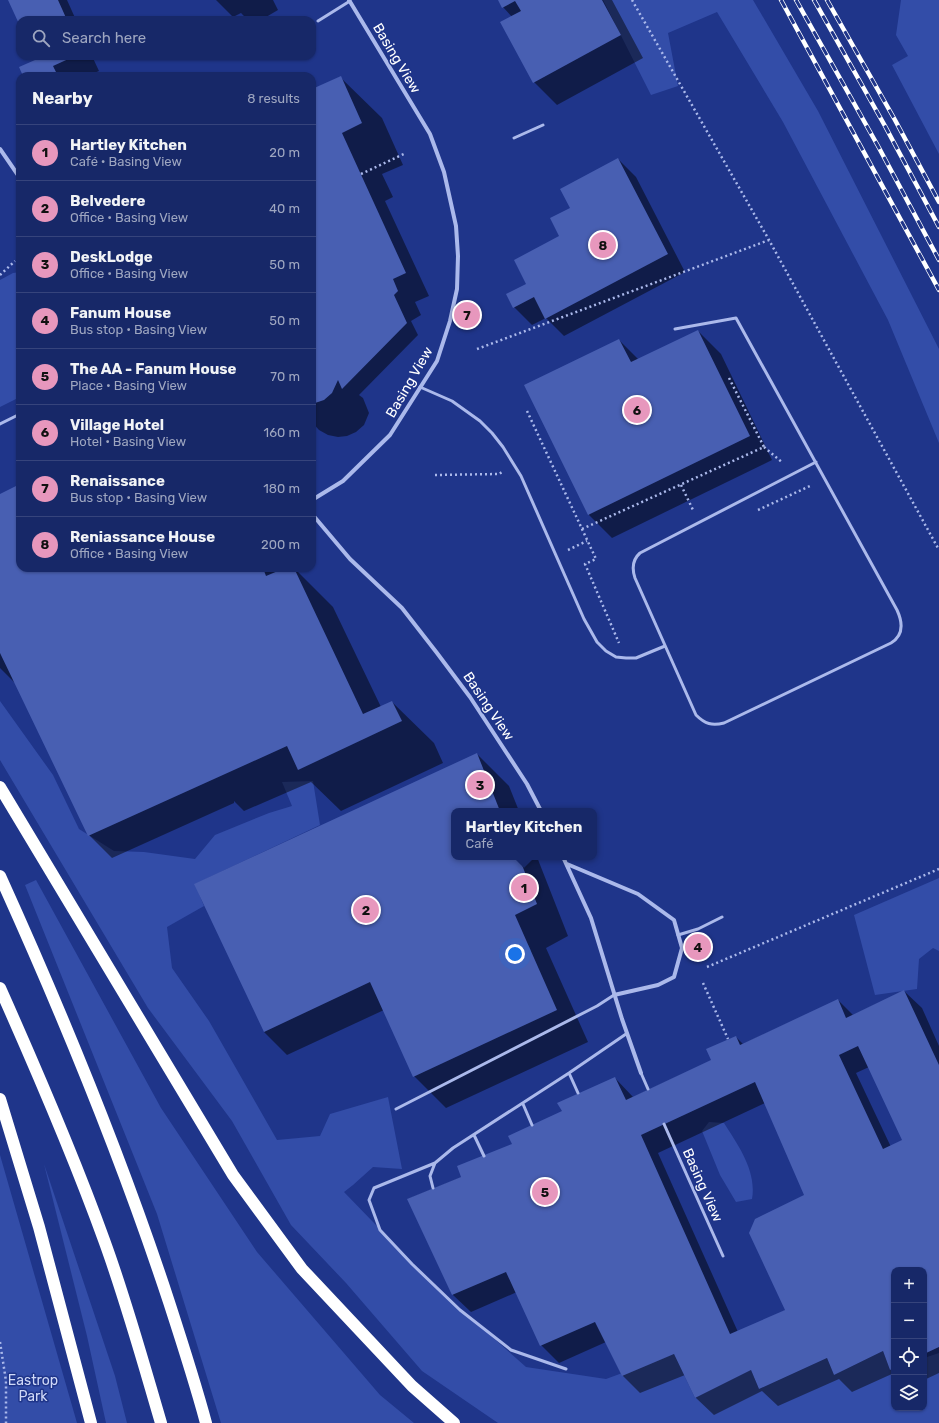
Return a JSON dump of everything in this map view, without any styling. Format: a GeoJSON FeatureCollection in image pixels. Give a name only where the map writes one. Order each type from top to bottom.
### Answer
{"type":"FeatureCollection","features":[{"type":"Feature","properties":{"kind":"highway"},"geometry":{"type":"LineString","coordinates":[[0,787],[180,1088],[238,1181],[302,1269],[406,1380],[454,1423]]}},
{"type":"Feature","properties":{"kind":"highway"},"geometry":{"type":"LineString","coordinates":[[0,876],[96,1099],[154,1256],[199,1394],[206,1423]]}},
{"type":"Feature","properties":{"kind":"highway"},"geometry":{"type":"LineString","coordinates":[[0,988],[43,1084],[104,1241],[136,1334],[161,1423]]}},
{"type":"Feature","properties":{"kind":"highway"},"geometry":{"type":"LineString","coordinates":[[0,1099],[39,1227],[91,1423]]}},
{"type":"Feature","properties":{"kind":"street","name":"Basing View"},"geometry":{"type":"LineString","coordinates":[[316,498],[343,481],[390,435],[437,361],[457,289],[458,256],[456,226],[444,172],[430,134],[350,1]]}},
{"type":"Feature","properties":{"kind":"street"},"geometry":{"type":"LineString","coordinates":[[0,149],[16,172]]}},
{"type":"Feature","properties":{"kind":"street","name":"Basing View"},"geometry":{"type":"LineString","coordinates":[[316,519],[350,559],[402,608],[438,652],[528,784],[540,808]]}},
{"type":"Feature","properties":{"kind":"street"},"geometry":{"type":"LineString","coordinates":[[565,860],[591,918],[626,1034],[640,1073]]}},
{"type":"Feature","properties":{"kind":"street"},"geometry":{"type":"LineString","coordinates":[[567,864],[638,894],[674,920],[682,948],[674,977],[658,985],[614,995]]}},
{"type":"Feature","properties":{"kind":"lane"},"geometry":{"type":"LineString","coordinates":[[318,21],[350,1]]}},
{"type":"Feature","properties":{"kind":"lane"},"geometry":{"type":"LineString","coordinates":[[514,138],[543,125]]}},
{"type":"Feature","properties":{"kind":"lane"},"geometry":{"type":"LineString","coordinates":[[675,329],[736,318],[816,462],[900,617],[902,629],[898,637],[891,643],[718,725],[706,723],[696,715],[633,573],[636,557],[816,462]]}},
{"type":"Feature","properties":{"kind":"lane"},"geometry":{"type":"LineString","coordinates":[[420,387],[452,401],[474,417],[492,433],[503,447],[521,476],[589,630],[597,642],[606,651],[616,657],[626,658],[636,658],[665,646]]}},
{"type":"Feature","properties":{"kind":"lane"},"geometry":{"type":"LineString","coordinates":[[0,424],[16,416]]}},
{"type":"Feature","properties":{"kind":"lane"},"geometry":{"type":"LineString","coordinates":[[678,935],[698,929],[722,917]]}},
{"type":"Feature","properties":{"kind":"lane"},"geometry":{"type":"LineString","coordinates":[[396,1109],[597,1006],[614,995]]}},
{"type":"Feature","properties":{"kind":"lane"},"geometry":{"type":"LineString","coordinates":[[566,1369],[511,1350],[460,1310],[412,1264],[380,1230],[369,1200],[374,1188],[435,1163],[453,1148],[522,1104],[626,1034]]}},
{"type":"Feature","properties":{"kind":"lane"},"geometry":{"type":"LineString","coordinates":[[569,1073],[578,1093]]}},
{"type":"Feature","properties":{"kind":"lane"},"geometry":{"type":"LineString","coordinates":[[640,1073],[648,1089]]}},
{"type":"Feature","properties":{"kind":"lane"},"geometry":{"type":"LineString","coordinates":[[522,1104],[532,1125]]}},
{"type":"Feature","properties":{"kind":"lane","name":"Basing View"},"geometry":{"type":"LineString","coordinates":[[664,1124],[723,1256]]}},
{"type":"Feature","properties":{"kind":"lane"},"geometry":{"type":"LineString","coordinates":[[474,1135],[484,1156]]}},
{"type":"Feature","properties":{"kind":"lane"},"geometry":{"type":"LineString","coordinates":[[433,1188],[430,1176],[435,1163]]}},
{"type":"Feature","properties":{"kind":"path"},"geometry":{"type":"LineString","coordinates":[[632,0],[769,240],[939,550]]}},
{"type":"Feature","properties":{"kind":"path"},"geometry":{"type":"LineString","coordinates":[[361,174],[406,152]]}},
{"type":"Feature","properties":{"kind":"path"},"geometry":{"type":"LineString","coordinates":[[477,349],[769,240]]}},
{"type":"Feature","properties":{"kind":"path"},"geometry":{"type":"LineString","coordinates":[[0,275],[15,261]]}},
{"type":"Feature","properties":{"kind":"path"},"geometry":{"type":"LineString","coordinates":[[582,530],[764,447],[728,376]]}},
{"type":"Feature","properties":{"kind":"path"},"geometry":{"type":"LineString","coordinates":[[527,411],[596,559],[585,564],[626,658]]}},
{"type":"Feature","properties":{"kind":"path"},"geometry":{"type":"LineString","coordinates":[[435,475],[499,474]]}},
{"type":"Feature","properties":{"kind":"path"},"geometry":{"type":"LineString","coordinates":[[567,551],[587,541]]}},
{"type":"Feature","properties":{"kind":"path"},"geometry":{"type":"LineString","coordinates":[[707,967],[939,868]]}},
{"type":"Feature","properties":{"kind":"path"},"geometry":{"type":"LineString","coordinates":[[703,983],[728,1039]]}},
{"type":"Feature","properties":{"kind":"path"},"geometry":{"type":"LineString","coordinates":[[0,1342],[6,1381],[6,1423]]}},
{"type":"Feature","properties":{"kind":"green space"},"geometry":{"type":"Polygon","coordinates":[[[603,0],[753,0],[818,111],[939,349],[939,443],[888,320],[783,122],[717,12],[668,33],[678,86],[651,95],[603,0]]]}},
{"type":"Feature","properties":{"kind":"green space"},"geometry":{"type":"Polygon","coordinates":[[[901,0],[939,0],[939,154],[892,65],[908,56],[896,35],[901,0]]]}},
{"type":"Feature","properties":{"kind":"green space"},"geometry":{"type":"Polygon","coordinates":[[[16,273],[16,399],[0,407],[0,280],[16,273]]]}},
{"type":"Feature","properties":{"kind":"green space"},"geometry":{"type":"Polygon","coordinates":[[[0,701],[53,775],[79,829],[114,851],[144,852],[195,859],[215,835],[269,813],[292,806],[282,782],[313,781],[320,825],[195,884],[204,906],[167,927],[172,968],[209,1021],[277,1140],[320,1136],[330,1114],[388,1097],[402,1169],[373,1167],[344,1192],[435,1286],[526,1367],[606,1379],[674,1354],[695,1398],[751,1370],[759,1389],[827,1358],[834,1375],[883,1351],[891,1370],[891,1411],[927,1411],[927,1357],[939,1353],[939,1423],[498,1423],[422,1371],[346,1283],[291,1225],[232,1121],[148,1008],[0,760],[0,701]]]}},
{"type":"Feature","properties":{"kind":"green space"},"geometry":{"type":"Polygon","coordinates":[[[939,878],[939,951],[933,948],[919,959],[917,989],[875,995],[854,915],[939,878]]]}},
{"type":"Feature","properties":{"kind":"green space"},"geometry":{"type":"Polygon","coordinates":[[[36,880],[161,1108],[257,1252],[380,1395],[414,1423],[221,1423],[157,1214],[25,885],[36,880]]]}},
{"type":"Feature","properties":{"kind":"green space"},"geometry":{"type":"Polygon","coordinates":[[[709,1122],[724,1123],[740,1149],[752,1178],[752,1199],[736,1202],[720,1175],[702,1131],[709,1122]]]}},
{"type":"Feature","properties":{"kind":"green space","name":"Eastrop Park"},"geometry":{"type":"Polygon","coordinates":[[[0,1155],[77,1423],[0,1423],[0,1155]]]}},
{"type":"Feature","properties":{"kind":"green space"},"geometry":{"type":"Polygon","coordinates":[[[44,1164],[115,1376],[127,1423],[106,1423],[87,1336],[44,1164]]]}},
{"type":"Feature","properties":{"kind":"building"},"geometry":{"type":"Polygon","coordinates":[[[8,0],[58,0],[65,16],[16,16],[16,17],[8,0]]]}},
{"type":"Feature","properties":{"kind":"building"},"geometry":{"type":"Polygon","coordinates":[[[498,0],[602,0],[621,35],[533,83],[500,22],[521,11],[515,1],[502,8],[498,0]]]}},
{"type":"Feature","properties":{"kind":"building"},"geometry":{"type":"Polygon","coordinates":[[[35,60],[66,60],[53,66],[56,72],[21,72],[19,67],[35,60]]]}},
{"type":"Feature","properties":{"kind":"building"},"geometry":{"type":"Polygon","coordinates":[[[341,76],[362,123],[342,133],[406,273],[393,279],[398,291],[394,295],[407,323],[342,389],[338,380],[332,393],[324,400],[316,403],[316,87],[341,76]]]}},
{"type":"Feature","properties":{"kind":"building"},"geometry":{"type":"Polygon","coordinates":[[[618,158],[668,254],[545,319],[534,297],[513,308],[506,294],[526,284],[514,260],[559,236],[550,218],[570,208],[560,189],[618,158]]]}},
{"type":"Feature","properties":{"kind":"building"},"geometry":{"type":"Polygon","coordinates":[[[698,330],[750,436],[588,515],[524,385],[619,339],[631,362],[698,330]]]}},
{"type":"Feature","properties":{"kind":"building"},"geometry":{"type":"Polygon","coordinates":[[[16,486],[16,572],[264,572],[266,576],[276,572],[296,572],[363,714],[392,701],[402,721],[298,770],[287,746],[88,836],[0,653],[0,494],[16,486]]]}},
{"type":"Feature","properties":{"kind":"building"},"geometry":{"type":"Polygon","coordinates":[[[477,753],[499,808],[451,808],[451,860],[520,860],[537,904],[515,915],[557,1010],[413,1077],[370,982],[264,1032],[194,884],[477,753]]]}},
{"type":"Feature","properties":{"kind":"building"},"geometry":{"type":"Polygon","coordinates":[[[904,990],[939,1065],[939,1347],[927,1353],[927,1267],[891,1267],[891,1370],[883,1351],[834,1375],[827,1358],[759,1389],[751,1370],[695,1398],[674,1354],[622,1376],[595,1322],[540,1346],[506,1272],[452,1295],[407,1199],[461,1177],[457,1166],[512,1144],[508,1136],[562,1111],[557,1103],[615,1077],[626,1100],[711,1060],[706,1049],[736,1036],[740,1045],[838,999],[846,1018],[904,990]],[[858,1046],[839,1055],[883,1149],[902,1140],[858,1046]],[[755,1082],[641,1135],[730,1334],[785,1310],[749,1233],[755,1219],[804,1195],[755,1082]]]}},
{"type":"Feature","properties":{"kind":"railway"},"geometry":{"type":"LineString","coordinates":[[781,0],[939,290]]}},
{"type":"Feature","properties":{"kind":"railway"},"geometry":{"type":"LineString","coordinates":[[796,0],[878,146],[939,260]]}},
{"type":"Feature","properties":{"kind":"railway"},"geometry":{"type":"LineString","coordinates":[[814,0],[885,126],[939,227]]}},
{"type":"Feature","properties":{"kind":"railway"},"geometry":{"type":"LineString","coordinates":[[827,0],[895,120],[939,202]]}},
{"type":"Feature","properties":{"kind":"place","name":"Reniassance House"},"geometry":{"type":"Point","coordinates":[603,245]}},
{"type":"Feature","properties":{"kind":"place","name":"Renaissance"},"geometry":{"type":"Point","coordinates":[467,315]}},
{"type":"Feature","properties":{"kind":"place","name":"Village Hotel"},"geometry":{"type":"Point","coordinates":[637,410]}},
{"type":"Feature","properties":{"kind":"place","name":"DeskLodge"},"geometry":{"type":"Point","coordinates":[480,785]}},
{"type":"Feature","properties":{"kind":"place","name":"Hartley Kitchen"},"geometry":{"type":"Point","coordinates":[524,888]}},
{"type":"Feature","properties":{"kind":"place","name":"Belvedere"},"geometry":{"type":"Point","coordinates":[366,910]}},
{"type":"Feature","properties":{"kind":"place","name":"Fanum House"},"geometry":{"type":"Point","coordinates":[698,947]}},
{"type":"Feature","properties":{"kind":"place","name":"The AA - Fanum House"},"geometry":{"type":"Point","coordinates":[545,1192]}}]}
